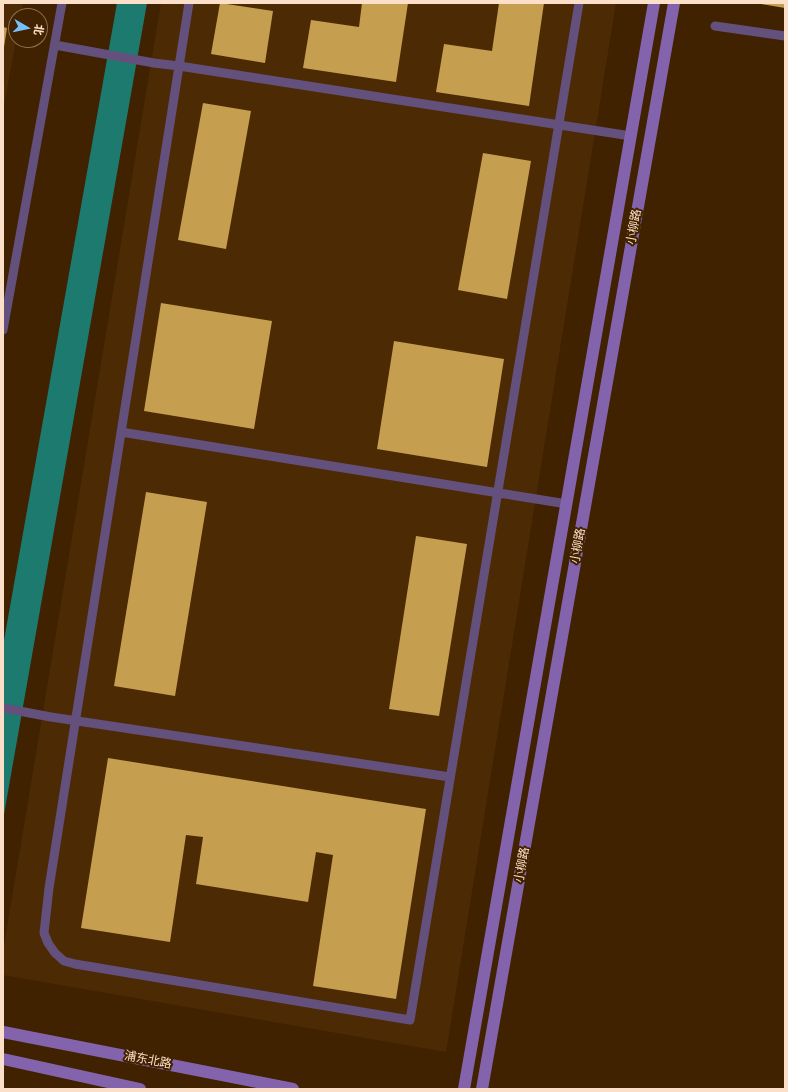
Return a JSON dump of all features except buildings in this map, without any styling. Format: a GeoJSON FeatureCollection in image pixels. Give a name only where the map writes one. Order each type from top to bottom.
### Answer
{"type":"FeatureCollection","features":[{"type":"Feature","properties":{"kind":"street","name":"小柳路"},"geometry":{"type":"LineString","coordinates":[[464,1089],[654,3]]}},
{"type":"Feature","properties":{"kind":"street","name":"小柳路"},"geometry":{"type":"LineString","coordinates":[[482,1089],[674,3]]}},
{"type":"Feature","properties":{"kind":"street","name":"浦东北路"},"geometry":{"type":"LineString","coordinates":[[3,1032],[293,1089]]}},
{"type":"Feature","properties":{"kind":"street"},"geometry":{"type":"LineString","coordinates":[[3,1059],[140,1089]]}},
{"type":"Feature","properties":{"kind":"lane"},"geometry":{"type":"LineString","coordinates":[[3,330],[62,3]]}},
{"type":"Feature","properties":{"kind":"lane"},"geometry":{"type":"LineString","coordinates":[[189,3],[75,719],[45,916],[44,932],[48,943],[55,953],[64,961],[75,964],[410,1020],[579,3]]}},
{"type":"Feature","properties":{"kind":"lane"},"geometry":{"type":"LineString","coordinates":[[716,26],[785,36]]}},
{"type":"Feature","properties":{"kind":"lane"},"geometry":{"type":"LineString","coordinates":[[55,45],[154,63],[631,136]]}},
{"type":"Feature","properties":{"kind":"lane"},"geometry":{"type":"LineString","coordinates":[[121,432],[566,504]]}},
{"type":"Feature","properties":{"kind":"lane"},"geometry":{"type":"LineString","coordinates":[[3,708],[51,717],[75,719],[450,777]]}},
{"type":"Feature","properties":{"kind":"shaded area"},"geometry":{"type":"Polygon","coordinates":[[[3,3],[23,3],[22,8],[8,8],[8,48],[15,48],[3,111],[3,3]]]}},
{"type":"Feature","properties":{"kind":"shaded area"},"geometry":{"type":"Polygon","coordinates":[[[161,3],[616,3],[446,1052],[3,975],[3,952],[161,3]]]}},
{"type":"Feature","properties":{"kind":"water"},"geometry":{"type":"Polygon","coordinates":[[[117,3],[147,3],[3,820],[3,646],[117,3]]]}}]}
